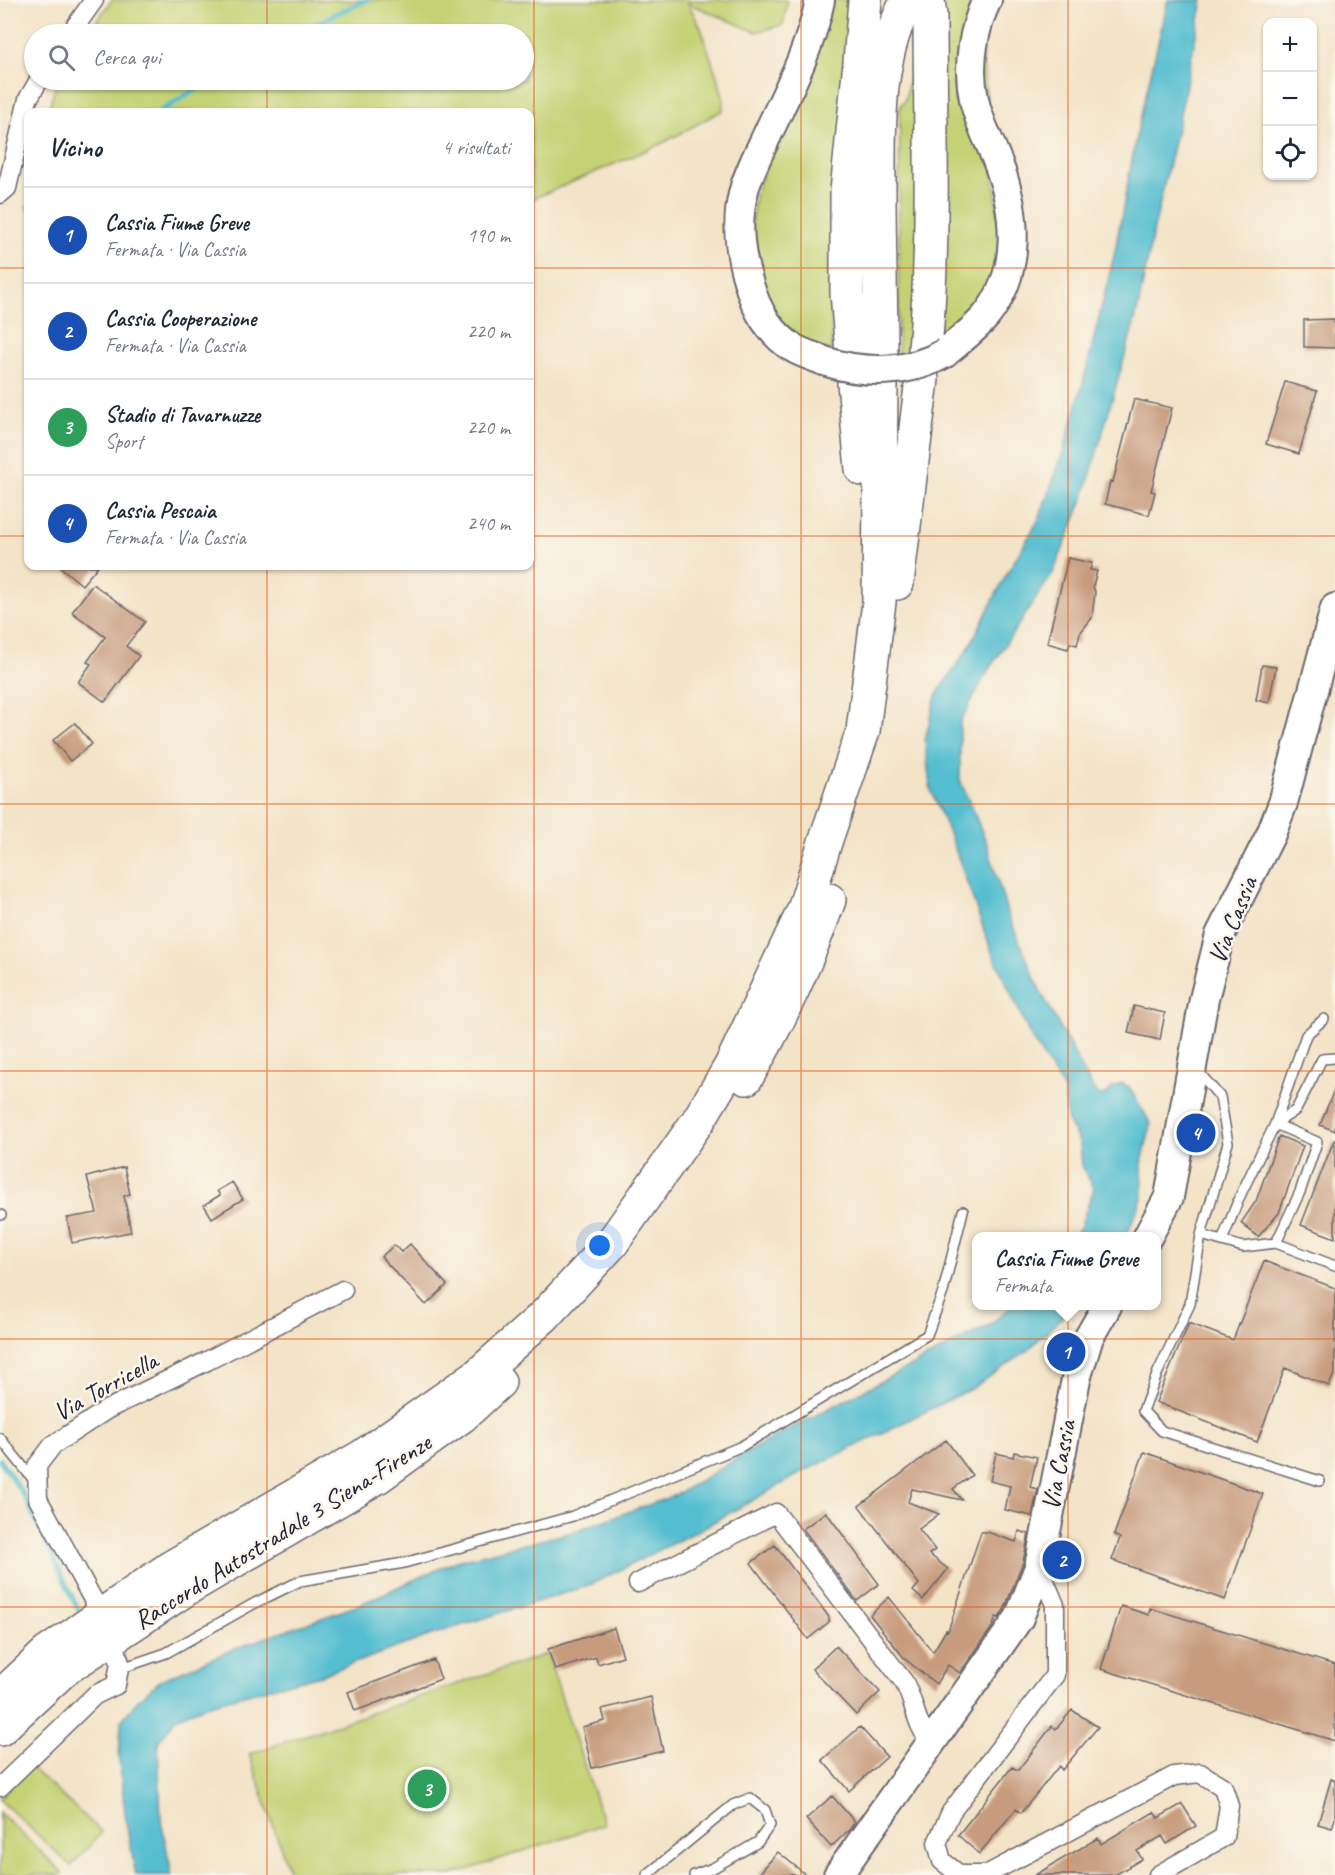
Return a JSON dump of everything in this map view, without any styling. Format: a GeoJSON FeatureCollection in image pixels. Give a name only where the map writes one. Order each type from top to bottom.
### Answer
{"type":"FeatureCollection","features":[{"type":"Feature","properties":{"kind":"highway"},"geometry":{"type":"LineString","coordinates":[[859,367],[847,293],[847,191],[864,0]]}},
{"type":"Feature","properties":{"kind":"highway"},"geometry":{"type":"LineString","coordinates":[[871,675],[898,579],[930,360],[930,267],[922,5]]}},
{"type":"Feature","properties":{"kind":"highway","name":"Raccordo Autostradale 3 Siena-Firenze"},"geometry":{"type":"LineString","coordinates":[[0,1697],[47,1653],[170,1568],[363,1456],[470,1381],[543,1317],[612,1243],[698,1121],[731,1066],[804,910],[863,731],[879,602],[859,367],[879,156],[884,74],[897,19],[922,5]]}},
{"type":"Feature","properties":{"kind":"highway","name":"Raccordo Autostradale 3 Siena-Firenze"},"geometry":{"type":"LineString","coordinates":[[0,1730],[65,1669],[186,1589],[379,1476],[462,1416],[544,1342],[604,1279],[655,1219],[717,1129],[783,1012],[811,951],[851,836],[861,791],[865,750],[863,731]]}},
{"type":"Feature","properties":{"kind":"main road"},"geometry":{"type":"LineString","coordinates":[[820,0],[816,24],[802,61],[752,166],[743,195],[739,229],[744,267],[754,301],[770,328],[794,349],[859,367]]}},
{"type":"Feature","properties":{"kind":"main road"},"geometry":{"type":"LineString","coordinates":[[859,367],[851,368],[886,370],[920,365],[930,360],[986,315],[1002,291],[1011,261],[1014,237],[1011,211],[999,166],[979,118],[972,81],[971,58],[975,36],[987,0]]}},
{"type":"Feature","properties":{"kind":"main road","name":"Via Cassia"},"geometry":{"type":"LineString","coordinates":[[1150,1232],[1169,1197],[1204,999],[1220,935],[1271,834],[1283,803],[1335,608]]}},
{"type":"Feature","properties":{"kind":"main road","name":"Via Cassia"},"geometry":{"type":"LineString","coordinates":[[838,1875],[1019,1618],[1039,1567],[1076,1379],[1089,1336],[1104,1310]]}},
{"type":"Feature","properties":{"kind":"street"},"geometry":{"type":"LineString","coordinates":[[77,24],[94,0]]}},
{"type":"Feature","properties":{"kind":"street"},"geometry":{"type":"LineString","coordinates":[[26,108],[33,90]]}},
{"type":"Feature","properties":{"kind":"street"},"geometry":{"type":"LineString","coordinates":[[0,194],[7,188],[24,116]]}},
{"type":"Feature","properties":{"kind":"street","name":"Via Torricella"},"geometry":{"type":"LineString","coordinates":[[37,1485],[37,1466],[53,1445],[108,1409],[207,1361],[343,1290]]}},
{"type":"Feature","properties":{"kind":"street"},"geometry":{"type":"LineString","coordinates":[[37,1485],[38,1499],[96,1605]]}},
{"type":"Feature","properties":{"kind":"street"},"geometry":{"type":"LineString","coordinates":[[638,1583],[776,1514],[904,1682],[921,1731],[931,1744]]}},
{"type":"Feature","properties":{"kind":"street"},"geometry":{"type":"LineString","coordinates":[[1039,1567],[1055,1605],[1055,1675],[951,1812],[937,1843],[942,1861],[960,1875],[986,1875],[1173,1776],[1200,1773],[1223,1787],[1229,1806],[1224,1837],[1158,1875]]}},
{"type":"Feature","properties":{"kind":"street"},"geometry":{"type":"LineString","coordinates":[[0,1787],[95,1695],[116,1685],[120,1663],[116,1649]]}},
{"type":"Feature","properties":{"kind":"lane"},"geometry":{"type":"LineString","coordinates":[[1222,1241],[1240,1196],[1275,1124],[1306,1035],[1324,1018]]}},
{"type":"Feature","properties":{"kind":"lane"},"geometry":{"type":"LineString","coordinates":[[1275,1124],[1296,1110],[1322,1059],[1335,1058]]}},
{"type":"Feature","properties":{"kind":"lane"},"geometry":{"type":"LineString","coordinates":[[1193,1065],[1220,1097],[1228,1143],[1201,1235],[1190,1304],[1158,1372],[1143,1411],[1162,1431],[1320,1480]]}},
{"type":"Feature","properties":{"kind":"lane"},"geometry":{"type":"LineString","coordinates":[[1275,1124],[1317,1142],[1300,1192],[1276,1243]]}},
{"type":"Feature","properties":{"kind":"lane"},"geometry":{"type":"LineString","coordinates":[[119,1669],[166,1653],[255,1603],[300,1581],[404,1563],[573,1516],[742,1446],[927,1335],[943,1292],[963,1211]]}},
{"type":"Feature","properties":{"kind":"lane"},"geometry":{"type":"LineString","coordinates":[[1201,1235],[1243,1247],[1276,1243],[1335,1266]]}},
{"type":"Feature","properties":{"kind":"lane"},"geometry":{"type":"LineString","coordinates":[[0,1438],[37,1485]]}},
{"type":"Feature","properties":{"kind":"lane"},"geometry":{"type":"LineString","coordinates":[[647,1875],[733,1805],[750,1798],[765,1810],[770,1825],[758,1842],[713,1868],[694,1875]]}},
{"type":"Feature","properties":{"kind":"green space"},"geometry":{"type":"Polygon","coordinates":[[[112,0],[786,0],[787,2],[783,25],[756,32],[688,3],[701,28],[723,95],[723,110],[661,144],[534,198],[534,108],[48,108],[55,90],[534,90],[534,24],[94,24],[112,0]]]}},
{"type":"Feature","properties":{"kind":"green space"},"geometry":{"type":"Polygon","coordinates":[[[830,0],[852,0],[835,261],[830,262],[832,351],[807,343],[782,323],[766,301],[749,236],[756,192],[830,0]]]}},
{"type":"Feature","properties":{"kind":"green space"},"geometry":{"type":"Polygon","coordinates":[[[938,0],[977,0],[1000,239],[994,278],[972,315],[940,344],[938,0]]]}},
{"type":"Feature","properties":{"kind":"green space"},"geometry":{"type":"Polygon","coordinates":[[[918,35],[918,353],[898,357],[900,106],[905,100],[918,35]]]}},
{"type":"Feature","properties":{"kind":"green space"},"geometry":{"type":"Polygon","coordinates":[[[547,1654],[604,1824],[452,1875],[290,1875],[249,1754],[547,1654]]]}},
{"type":"Feature","properties":{"kind":"green space"},"geometry":{"type":"Polygon","coordinates":[[[29,1766],[102,1832],[71,1866],[0,1800],[29,1766]]]}},
{"type":"Feature","properties":{"kind":"green space"},"geometry":{"type":"Polygon","coordinates":[[[0,1813],[63,1873],[60,1875],[0,1875],[0,1813]]]}},
{"type":"Feature","properties":{"kind":"water"},"geometry":{"type":"Polygon","coordinates":[[[1168,0],[1203,0],[1137,313],[1084,497],[1053,573],[989,669],[960,722],[960,780],[987,844],[1007,912],[1040,990],[1099,1096],[1107,1094],[1112,1088],[1122,1083],[1129,1087],[1151,1124],[1142,1162],[1143,1196],[1128,1232],[1077,1232],[1094,1188],[1082,1166],[1080,1143],[1068,1123],[1064,1090],[1031,1037],[991,950],[953,843],[930,788],[925,740],[936,696],[969,647],[1006,575],[1038,521],[1061,459],[1083,383],[1114,256],[1137,133],[1168,0]]]}},
{"type":"Feature","properties":{"kind":"water"},"geometry":{"type":"Polygon","coordinates":[[[1007,1310],[1069,1310],[1026,1352],[971,1389],[803,1472],[699,1530],[590,1585],[434,1634],[321,1675],[213,1703],[177,1717],[158,1742],[161,1821],[172,1875],[136,1875],[126,1822],[119,1758],[121,1721],[139,1699],[161,1680],[239,1647],[356,1606],[456,1561],[569,1533],[676,1495],[770,1439],[988,1326],[1007,1310]]]}},
{"type":"Feature","properties":{"kind":"building"},"geometry":{"type":"Polygon","coordinates":[[[1334,319],[1335,348],[1304,347],[1304,320],[1334,319]]]}},
{"type":"Feature","properties":{"kind":"building"},"geometry":{"type":"Polygon","coordinates":[[[1285,382],[1317,391],[1299,454],[1266,444],[1285,382]]]}},
{"type":"Feature","properties":{"kind":"building"},"geometry":{"type":"Polygon","coordinates":[[[1134,399],[1172,408],[1151,491],[1155,492],[1149,515],[1105,504],[1110,481],[1113,482],[1134,399]]]}},
{"type":"Feature","properties":{"kind":"building"},"geometry":{"type":"Polygon","coordinates":[[[1068,558],[1092,563],[1090,570],[1097,571],[1093,586],[1095,592],[1092,618],[1080,633],[1077,645],[1070,643],[1068,649],[1047,643],[1068,558]]]}},
{"type":"Feature","properties":{"kind":"building"},"geometry":{"type":"Polygon","coordinates":[[[64,570],[95,570],[82,585],[64,570]]]}},
{"type":"Feature","properties":{"kind":"building"},"geometry":{"type":"Polygon","coordinates":[[[93,584],[145,622],[126,646],[139,656],[105,702],[78,682],[91,664],[87,662],[105,637],[72,612],[93,584]]]}},
{"type":"Feature","properties":{"kind":"building"},"geometry":{"type":"Polygon","coordinates":[[[1262,665],[1276,667],[1269,703],[1256,700],[1262,665]]]}},
{"type":"Feature","properties":{"kind":"building"},"geometry":{"type":"Polygon","coordinates":[[[75,723],[92,744],[70,761],[53,740],[75,723]]]}},
{"type":"Feature","properties":{"kind":"building"},"geometry":{"type":"Polygon","coordinates":[[[1134,1006],[1165,1013],[1160,1040],[1128,1033],[1134,1006]]]}},
{"type":"Feature","properties":{"kind":"building"},"geometry":{"type":"Polygon","coordinates":[[[1335,1090],[1335,1131],[1320,1125],[1335,1090]]]}},
{"type":"Feature","properties":{"kind":"building"},"geometry":{"type":"Polygon","coordinates":[[[1279,1136],[1303,1146],[1279,1213],[1258,1237],[1241,1223],[1256,1201],[1279,1136]]]}},
{"type":"Feature","properties":{"kind":"building"},"geometry":{"type":"Polygon","coordinates":[[[1335,1140],[1335,1238],[1301,1225],[1335,1140]]]}},
{"type":"Feature","properties":{"kind":"building"},"geometry":{"type":"Polygon","coordinates":[[[124,1167],[130,1194],[124,1196],[131,1232],[72,1243],[67,1218],[97,1213],[87,1177],[124,1167]]]}},
{"type":"Feature","properties":{"kind":"building"},"geometry":{"type":"Polygon","coordinates":[[[232,1182],[243,1199],[212,1218],[204,1205],[220,1195],[217,1191],[232,1182]]]}},
{"type":"Feature","properties":{"kind":"building"},"geometry":{"type":"Polygon","coordinates":[[[410,1244],[447,1285],[426,1305],[381,1257],[394,1245],[401,1252],[410,1244]]]}},
{"type":"Feature","properties":{"kind":"building"},"geometry":{"type":"Polygon","coordinates":[[[1264,1261],[1335,1288],[1335,1372],[1329,1386],[1285,1368],[1257,1442],[1156,1402],[1189,1323],[1233,1340],[1264,1261]]]}},
{"type":"Feature","properties":{"kind":"building"},"geometry":{"type":"Polygon","coordinates":[[[946,1440],[972,1475],[953,1489],[962,1500],[912,1489],[908,1502],[939,1514],[919,1529],[935,1550],[929,1554],[948,1569],[923,1600],[913,1591],[919,1584],[859,1506],[946,1440]]]}},
{"type":"Feature","properties":{"kind":"building"},"geometry":{"type":"Polygon","coordinates":[[[1014,1452],[1037,1457],[1030,1487],[1038,1489],[1032,1516],[1005,1510],[1010,1486],[990,1481],[996,1453],[1013,1457],[1014,1452]]]}},
{"type":"Feature","properties":{"kind":"building"},"geometry":{"type":"Polygon","coordinates":[[[1144,1452],[1263,1494],[1225,1600],[1112,1560],[1120,1538],[1114,1535],[1144,1452]]]}},
{"type":"Feature","properties":{"kind":"building"},"geometry":{"type":"Polygon","coordinates":[[[826,1512],[879,1584],[857,1601],[803,1529],[826,1512]]]}},
{"type":"Feature","properties":{"kind":"building"},"geometry":{"type":"Polygon","coordinates":[[[1019,1531],[1029,1534],[1023,1562],[1004,1610],[999,1618],[996,1617],[993,1626],[960,1673],[948,1665],[936,1684],[905,1659],[870,1615],[889,1597],[933,1652],[946,1630],[948,1631],[981,1532],[1016,1542],[1019,1531]]]}},
{"type":"Feature","properties":{"kind":"building"},"geometry":{"type":"Polygon","coordinates":[[[775,1545],[829,1617],[829,1622],[808,1639],[751,1563],[775,1545]]]}},
{"type":"Feature","properties":{"kind":"building"},"geometry":{"type":"Polygon","coordinates":[[[1121,1606],[1149,1615],[1150,1608],[1335,1665],[1335,1741],[1101,1669],[1121,1606]]]}},
{"type":"Feature","properties":{"kind":"building"},"geometry":{"type":"Polygon","coordinates":[[[614,1628],[623,1656],[598,1664],[596,1657],[555,1670],[548,1649],[614,1628]]]}},
{"type":"Feature","properties":{"kind":"building"},"geometry":{"type":"Polygon","coordinates":[[[836,1646],[880,1692],[856,1715],[812,1669],[836,1646]]]}},
{"type":"Feature","properties":{"kind":"building"},"geometry":{"type":"Polygon","coordinates":[[[434,1660],[441,1679],[355,1711],[348,1692],[434,1660]]]}},
{"type":"Feature","properties":{"kind":"building"},"geometry":{"type":"Polygon","coordinates":[[[651,1697],[663,1751],[592,1768],[582,1727],[605,1721],[602,1709],[651,1697]]]}},
{"type":"Feature","properties":{"kind":"building"},"geometry":{"type":"Polygon","coordinates":[[[1072,1710],[1098,1727],[1062,1770],[1059,1766],[1021,1813],[1016,1809],[979,1854],[958,1835],[1012,1767],[1018,1770],[1052,1726],[1056,1729],[1072,1710]]]}},
{"type":"Feature","properties":{"kind":"building"},"geometry":{"type":"Polygon","coordinates":[[[860,1727],[887,1757],[849,1791],[822,1760],[860,1727]]]}},
{"type":"Feature","properties":{"kind":"building"},"geometry":{"type":"Polygon","coordinates":[[[1331,1779],[1335,1780],[1335,1818],[1332,1828],[1318,1824],[1331,1779]]]}},
{"type":"Feature","properties":{"kind":"building"},"geometry":{"type":"Polygon","coordinates":[[[832,1796],[855,1822],[831,1847],[806,1819],[832,1796]]]}},
{"type":"Feature","properties":{"kind":"building"},"geometry":{"type":"Polygon","coordinates":[[[1182,1804],[1196,1826],[1167,1844],[1162,1836],[1137,1851],[1142,1859],[1115,1875],[1035,1875],[1098,1838],[1101,1844],[1154,1812],[1158,1818],[1182,1804]]]}},
{"type":"Feature","properties":{"kind":"building"},"geometry":{"type":"Polygon","coordinates":[[[778,1852],[806,1875],[758,1875],[778,1852]]]}},
{"type":"Feature","properties":{"kind":"waterway"},"geometry":{"type":"LineString","coordinates":[[317,24],[367,0]]}},
{"type":"Feature","properties":{"kind":"waterway"},"geometry":{"type":"LineString","coordinates":[[166,108],[195,90]]}},
{"type":"Feature","properties":{"kind":"waterway"},"geometry":{"type":"LineString","coordinates":[[0,1460],[23,1494],[80,1613]]}},
{"type":"Feature","properties":{"kind":"place","name":"Cassia Pescaia"},"geometry":{"type":"Point","coordinates":[1196,1133]}},
{"type":"Feature","properties":{"kind":"place","name":"Cassia Fiume Greve"},"geometry":{"type":"Point","coordinates":[1066,1352]}},
{"type":"Feature","properties":{"kind":"place","name":"Cassia Cooperazione"},"geometry":{"type":"Point","coordinates":[1062,1560]}},
{"type":"Feature","properties":{"kind":"place","name":"Stadio di Tavarnuzze"},"geometry":{"type":"Point","coordinates":[427,1789]}}]}
